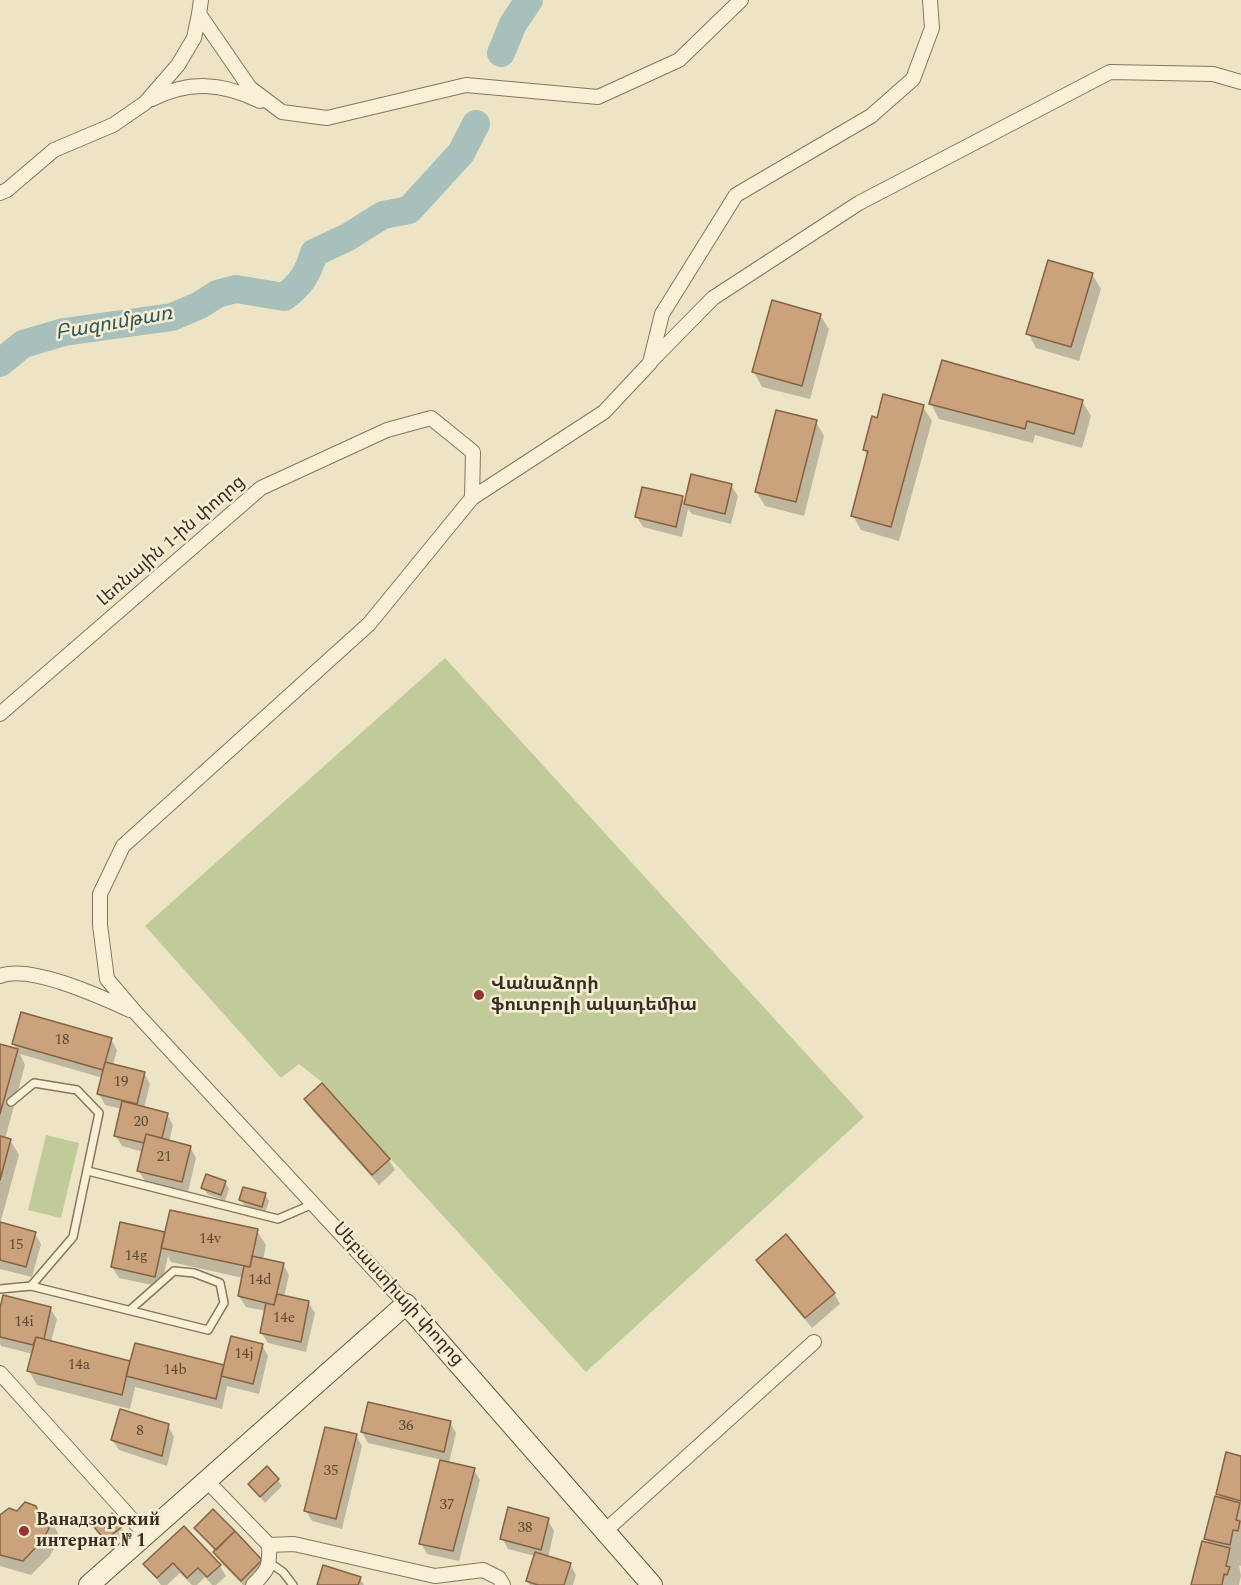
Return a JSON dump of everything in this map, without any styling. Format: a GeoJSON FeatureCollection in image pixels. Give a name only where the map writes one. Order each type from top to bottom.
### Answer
{"type":"FeatureCollection","features":[{"type":"Feature","properties":{"kind":"street"},"geometry":{"type":"LineString","coordinates":[[145,103],[178,65],[194,38],[201,0]]}},
{"type":"Feature","properties":{"kind":"street"},"geometry":{"type":"LineString","coordinates":[[0,193],[7,190],[54,150],[113,125],[145,103],[170,90],[196,85],[225,88],[244,94],[282,112],[327,118],[466,85],[598,97],[679,60],[741,0]]}},
{"type":"Feature","properties":{"kind":"street"},"geometry":{"type":"LineString","coordinates":[[650,363],[662,314],[736,195],[871,116],[913,79],[933,28],[930,0]]}},
{"type":"Feature","properties":{"kind":"street"},"geometry":{"type":"LineString","coordinates":[[199,14],[250,88],[282,112]]}},
{"type":"Feature","properties":{"kind":"street","name":"Սեբաստիայի փողոց"},"geometry":{"type":"LineString","coordinates":[[652,1585],[406,1304],[106,979],[100,925],[100,894],[123,846],[369,624],[472,498],[604,412],[713,298],[860,203],[1110,72],[1213,74],[1241,82]]}},
{"type":"Feature","properties":{"kind":"street","name":"Լեռնային 1-ին փողոց"},"geometry":{"type":"LineString","coordinates":[[0,714],[261,488],[387,430],[430,418],[473,452],[472,498]]}},
{"type":"Feature","properties":{"kind":"street"},"geometry":{"type":"LineString","coordinates":[[0,976],[23,974],[60,983],[89,992],[135,1012]]}},
{"type":"Feature","properties":{"kind":"street"},"geometry":{"type":"LineString","coordinates":[[89,1585],[406,1304]]}},
{"type":"Feature","properties":{"kind":"street"},"geometry":{"type":"LineString","coordinates":[[605,1531],[814,1342]]}},
{"type":"Feature","properties":{"kind":"street"},"geometry":{"type":"LineString","coordinates":[[0,1373],[146,1535]]}},
{"type":"Feature","properties":{"kind":"street"},"geometry":{"type":"LineString","coordinates":[[207,1481],[269,1545],[270,1563],[265,1573],[252,1585]]}},
{"type":"Feature","properties":{"kind":"street"},"geometry":{"type":"LineString","coordinates":[[269,1545],[294,1544],[435,1576],[483,1570],[499,1578],[503,1585]]}},
{"type":"Feature","properties":{"kind":"lane"},"geometry":{"type":"LineString","coordinates":[[11,1102],[34,1083],[77,1090],[99,1113],[73,1238],[31,1286]]}},
{"type":"Feature","properties":{"kind":"lane"},"geometry":{"type":"LineString","coordinates":[[87,1171],[278,1219],[314,1204]]}},
{"type":"Feature","properties":{"kind":"lane"},"geometry":{"type":"LineString","coordinates":[[0,1290],[31,1286],[208,1330],[224,1303],[220,1283],[194,1273],[174,1271],[130,1310]]}},
{"type":"Feature","properties":{"kind":"lane"},"geometry":{"type":"LineString","coordinates":[[270,1563],[283,1572],[293,1585]]}},
{"type":"Feature","properties":{"kind":"green space","name":"Վանաձորի ֆուտբոլի ակադեմիա"},"geometry":{"type":"Polygon","coordinates":[[[445,658],[864,1117],[586,1372],[391,1159],[372,1175],[304,1099],[322,1082],[299,1064],[281,1078],[145,926],[445,658]]]}},
{"type":"Feature","properties":{"kind":"green space"},"geometry":{"type":"Polygon","coordinates":[[[46,1135],[79,1143],[61,1218],[28,1210],[46,1135]]]}},
{"type":"Feature","properties":{"kind":"building"},"geometry":{"type":"Polygon","coordinates":[[[1048,260],[1093,273],[1071,347],[1026,334],[1048,260]]]}},
{"type":"Feature","properties":{"kind":"building"},"geometry":{"type":"Polygon","coordinates":[[[772,300],[821,314],[802,386],[752,372],[772,300]]]}},
{"type":"Feature","properties":{"kind":"building"},"geometry":{"type":"Polygon","coordinates":[[[942,360],[1083,400],[1074,434],[1027,421],[1025,429],[929,404],[942,360]]]}},
{"type":"Feature","properties":{"kind":"building"},"geometry":{"type":"Polygon","coordinates":[[[883,394],[924,405],[891,527],[851,516],[868,451],[863,450],[872,416],[877,418],[883,394]]]}},
{"type":"Feature","properties":{"kind":"building"},"geometry":{"type":"Polygon","coordinates":[[[776,410],[817,420],[796,502],[755,492],[776,410]]]}},
{"type":"Feature","properties":{"kind":"building"},"geometry":{"type":"Polygon","coordinates":[[[691,474],[732,484],[725,514],[684,504],[691,474]]]}},
{"type":"Feature","properties":{"kind":"building"},"geometry":{"type":"Polygon","coordinates":[[[642,487],[683,496],[676,527],[635,517],[642,487]]]}},
{"type":"Feature","properties":{"kind":"building"},"geometry":{"type":"Polygon","coordinates":[[[21,1012],[112,1038],[103,1070],[12,1044],[21,1012]]]}},
{"type":"Feature","properties":{"kind":"building"},"geometry":{"type":"Polygon","coordinates":[[[0,1044],[18,1049],[0,1114],[0,1044]]]}},
{"type":"Feature","properties":{"kind":"building"},"geometry":{"type":"Polygon","coordinates":[[[105,1062],[145,1072],[137,1104],[97,1094],[105,1062]]]}},
{"type":"Feature","properties":{"kind":"building"},"geometry":{"type":"Polygon","coordinates":[[[322,1083],[390,1159],[372,1175],[304,1099],[322,1083]]]}},
{"type":"Feature","properties":{"kind":"building"},"geometry":{"type":"Polygon","coordinates":[[[122,1101],[168,1113],[162,1138],[146,1134],[144,1143],[114,1136],[122,1101]]]}},
{"type":"Feature","properties":{"kind":"building"},"geometry":{"type":"Polygon","coordinates":[[[146,1134],[191,1146],[182,1182],[137,1171],[146,1134]]]}},
{"type":"Feature","properties":{"kind":"building"},"geometry":{"type":"Polygon","coordinates":[[[0,1136],[11,1139],[0,1180],[0,1136]]]}},
{"type":"Feature","properties":{"kind":"building"},"geometry":{"type":"Polygon","coordinates":[[[206,1174],[226,1181],[221,1195],[201,1188],[206,1174]]]}},
{"type":"Feature","properties":{"kind":"building"},"geometry":{"type":"Polygon","coordinates":[[[243,1187],[266,1193],[262,1207],[239,1200],[243,1187]]]}},
{"type":"Feature","properties":{"kind":"building"},"geometry":{"type":"Polygon","coordinates":[[[170,1210],[258,1229],[250,1267],[161,1248],[170,1210]]]}},
{"type":"Feature","properties":{"kind":"building"},"geometry":{"type":"Polygon","coordinates":[[[0,1222],[36,1232],[26,1267],[0,1260],[0,1222]]]}},
{"type":"Feature","properties":{"kind":"building"},"geometry":{"type":"Polygon","coordinates":[[[120,1222],[165,1232],[155,1277],[111,1267],[120,1222]]]}},
{"type":"Feature","properties":{"kind":"building"},"geometry":{"type":"Polygon","coordinates":[[[786,1234],[835,1293],[805,1318],[756,1260],[786,1234]]]}},
{"type":"Feature","properties":{"kind":"building"},"geometry":{"type":"Polygon","coordinates":[[[252,1256],[284,1263],[274,1305],[238,1296],[244,1266],[250,1267],[252,1256]]]}},
{"type":"Feature","properties":{"kind":"building"},"geometry":{"type":"Polygon","coordinates":[[[277,1294],[309,1301],[301,1342],[260,1333],[266,1303],[274,1305],[277,1294]]]}},
{"type":"Feature","properties":{"kind":"building"},"geometry":{"type":"Polygon","coordinates":[[[3,1295],[51,1307],[44,1339],[36,1337],[33,1345],[0,1337],[0,1308],[3,1295]]]}},
{"type":"Feature","properties":{"kind":"building"},"geometry":{"type":"Polygon","coordinates":[[[231,1336],[263,1344],[253,1384],[221,1376],[231,1336]]]}},
{"type":"Feature","properties":{"kind":"building"},"geometry":{"type":"Polygon","coordinates":[[[36,1337],[130,1361],[122,1395],[27,1371],[36,1337]]]}},
{"type":"Feature","properties":{"kind":"building"},"geometry":{"type":"Polygon","coordinates":[[[135,1343],[224,1365],[216,1399],[126,1376],[135,1343]]]}},
{"type":"Feature","properties":{"kind":"building"},"geometry":{"type":"Polygon","coordinates":[[[368,1402],[451,1421],[444,1452],[361,1432],[368,1402]]]}},
{"type":"Feature","properties":{"kind":"building"},"geometry":{"type":"Polygon","coordinates":[[[120,1409],[169,1424],[162,1456],[111,1440],[120,1409]]]}},
{"type":"Feature","properties":{"kind":"building"},"geometry":{"type":"Polygon","coordinates":[[[325,1427],[357,1434],[336,1519],[304,1511],[325,1427]]]}},
{"type":"Feature","properties":{"kind":"building"},"geometry":{"type":"Polygon","coordinates":[[[1226,1452],[1241,1456],[1241,1501],[1216,1494],[1226,1452]]]}},
{"type":"Feature","properties":{"kind":"building"},"geometry":{"type":"Polygon","coordinates":[[[440,1460],[475,1468],[453,1551],[419,1544],[440,1460]]]}},
{"type":"Feature","properties":{"kind":"building"},"geometry":{"type":"Polygon","coordinates":[[[267,1466],[279,1479],[260,1497],[248,1484],[267,1466]]]}},
{"type":"Feature","properties":{"kind":"building"},"geometry":{"type":"Polygon","coordinates":[[[1215,1496],[1240,1503],[1236,1520],[1240,1521],[1238,1531],[1233,1530],[1230,1545],[1204,1539],[1215,1496]]]}},
{"type":"Feature","properties":{"kind":"building","name":"Ванадзорский интернат № 1"},"geometry":{"type":"Polygon","coordinates":[[[25,1502],[36,1506],[39,1514],[53,1521],[42,1541],[23,1561],[0,1555],[0,1515],[9,1508],[17,1511],[25,1502]]]}},
{"type":"Feature","properties":{"kind":"building"},"geometry":{"type":"Polygon","coordinates":[[[508,1507],[549,1518],[541,1550],[500,1539],[508,1507]]]}},
{"type":"Feature","properties":{"kind":"building"},"geometry":{"type":"Polygon","coordinates":[[[213,1509],[235,1531],[216,1550],[194,1528],[213,1509]]]}},
{"type":"Feature","properties":{"kind":"building"},"geometry":{"type":"Polygon","coordinates":[[[112,1513],[123,1526],[105,1540],[94,1527],[112,1513]]]}},
{"type":"Feature","properties":{"kind":"building"},"geometry":{"type":"Polygon","coordinates":[[[184,1526],[221,1565],[207,1577],[198,1568],[187,1578],[173,1563],[157,1578],[143,1564],[184,1526]]]}},
{"type":"Feature","properties":{"kind":"building"},"geometry":{"type":"Polygon","coordinates":[[[235,1531],[262,1560],[241,1581],[213,1552],[235,1531]]]}},
{"type":"Feature","properties":{"kind":"building"},"geometry":{"type":"Polygon","coordinates":[[[1202,1541],[1230,1548],[1226,1566],[1230,1567],[1227,1575],[1224,1574],[1222,1585],[1191,1585],[1202,1541]]]}},
{"type":"Feature","properties":{"kind":"building"},"geometry":{"type":"Polygon","coordinates":[[[535,1552],[571,1563],[564,1585],[538,1585],[526,1581],[535,1552]]]}},
{"type":"Feature","properties":{"kind":"building"},"geometry":{"type":"Polygon","coordinates":[[[323,1565],[361,1577],[358,1585],[317,1585],[323,1565]]]}},
{"type":"Feature","properties":{"kind":"waterway","name":"Բազումթառ"},"geometry":{"type":"LineString","coordinates":[[501,53],[513,24],[529,0]]}},
{"type":"Feature","properties":{"kind":"waterway","name":"Բազումթառ"},"geometry":{"type":"LineString","coordinates":[[0,363],[23,344],[64,332],[172,317],[200,305],[217,294],[236,289],[284,297],[303,278],[314,253],[348,237],[383,215],[409,210],[461,153],[476,124]]}},
{"type":"Feature","properties":{"kind":"place","name":"Վանաձորի ֆուտբոլի ակադեմիա"},"geometry":{"type":"Point","coordinates":[479,995]}},
{"type":"Feature","properties":{"kind":"place","name":"Ванадзорский интернат № 1"},"geometry":{"type":"Point","coordinates":[24,1531]}}]}
